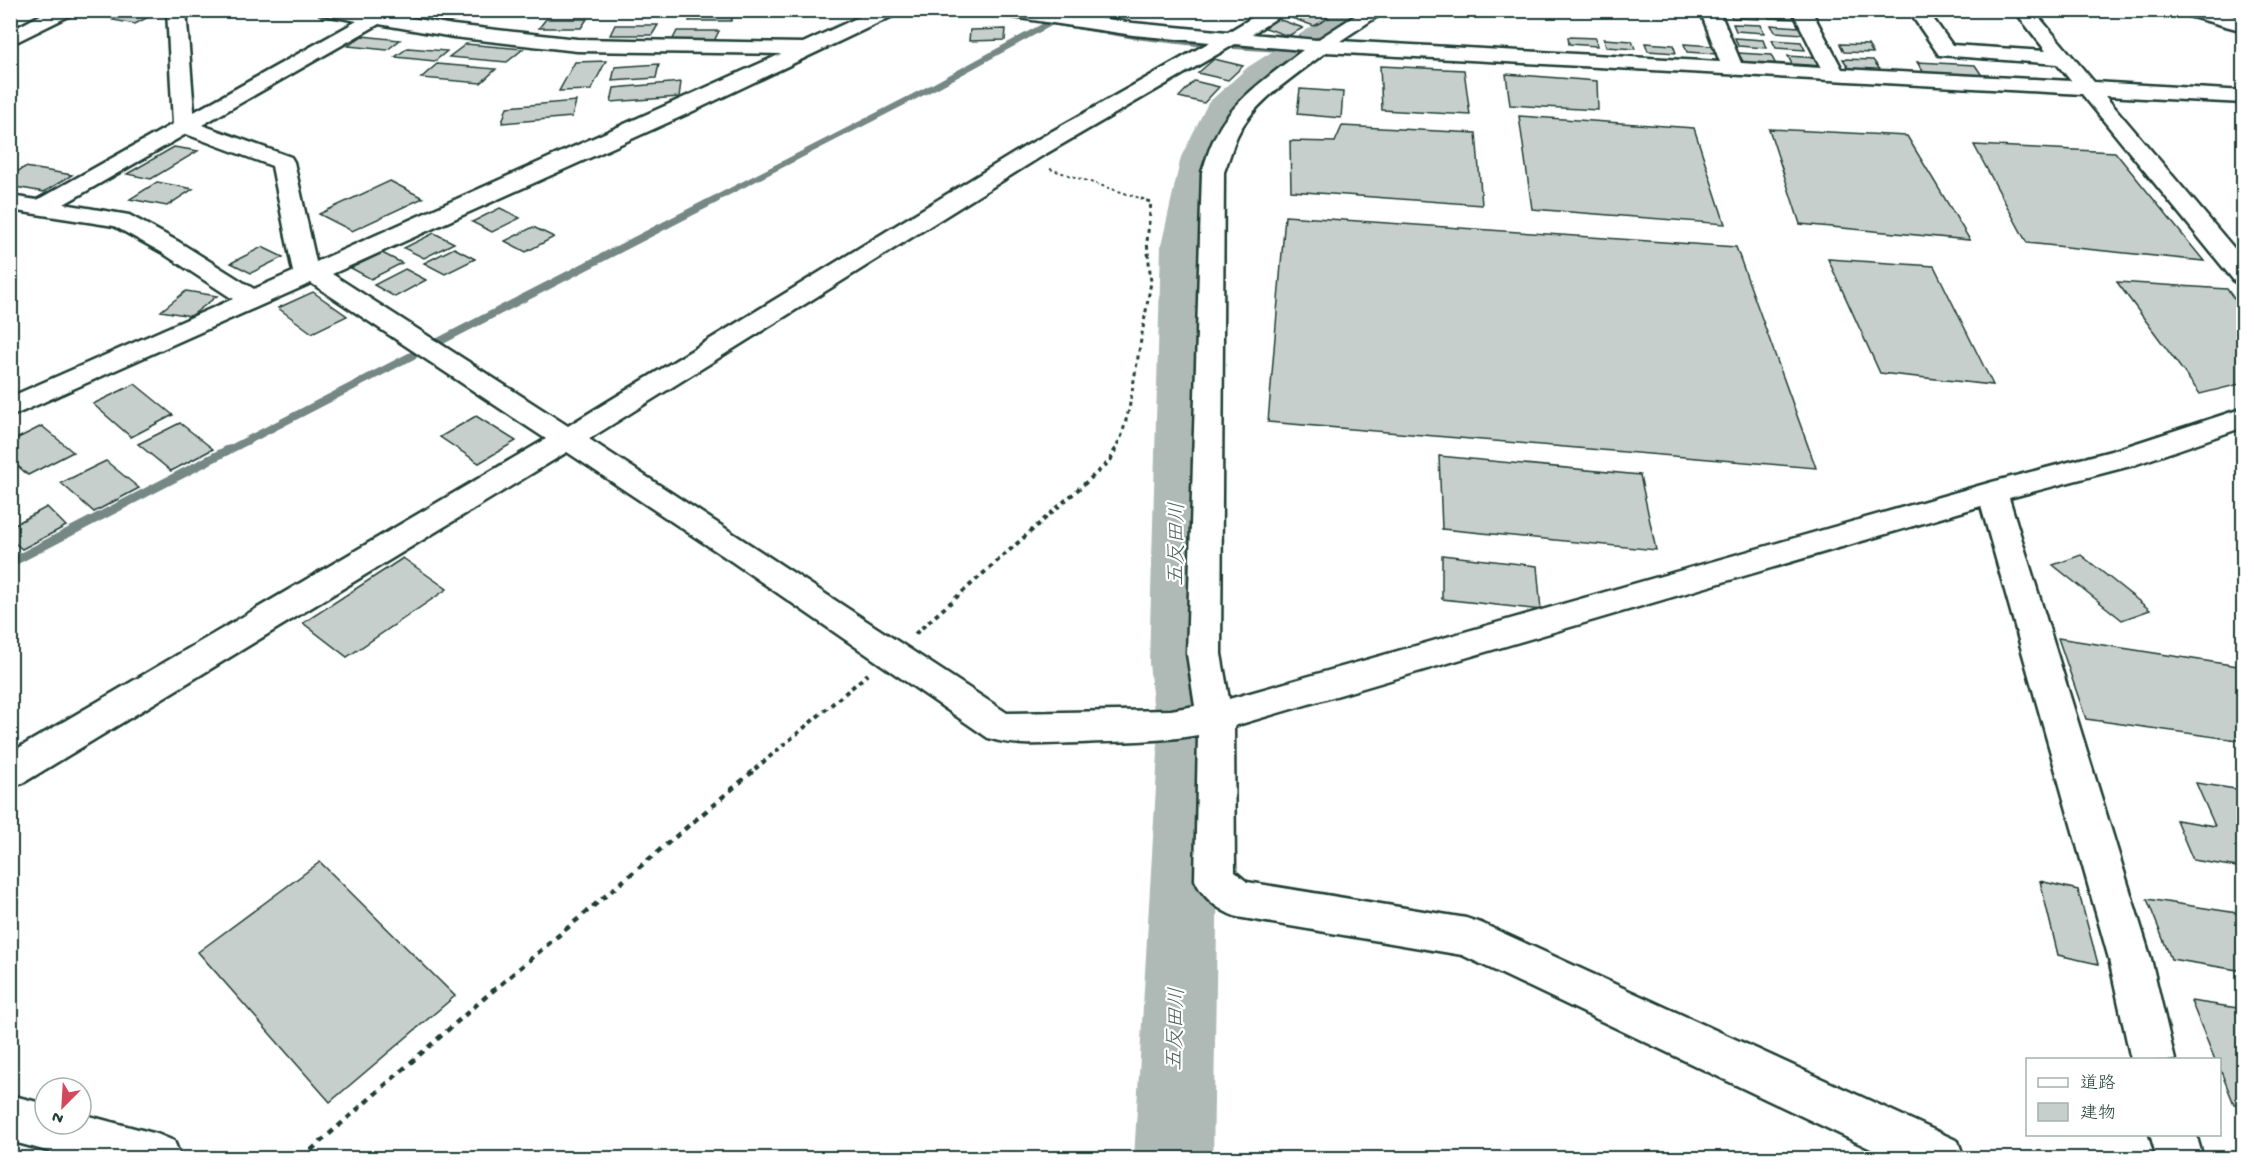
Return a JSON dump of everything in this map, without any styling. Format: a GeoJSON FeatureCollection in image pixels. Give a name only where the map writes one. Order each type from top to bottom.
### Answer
{"type":"FeatureCollection","features":[{"type":"Feature","properties":{"kind":"main road"},"geometry":{"type":"LineString","coordinates":[[10,39],[66,10]]}},
{"type":"Feature","properties":{"kind":"main road"},"geometry":{"type":"LineString","coordinates":[[176,10],[184,126]]}},
{"type":"Feature","properties":{"kind":"main road"},"geometry":{"type":"LineString","coordinates":[[327,10],[383,14],[453,31],[577,45],[811,48]]}},
{"type":"Feature","properties":{"kind":"main road"},"geometry":{"type":"LineString","coordinates":[[10,408],[811,48],[890,10]]}},
{"type":"Feature","properties":{"kind":"main road"},"geometry":{"type":"LineString","coordinates":[[1006,10],[1224,43],[1317,45],[2244,97]]}},
{"type":"Feature","properties":{"kind":"main road"},"geometry":{"type":"LineString","coordinates":[[10,772],[567,439],[1021,159],[1280,10]]}},
{"type":"Feature","properties":{"kind":"main road"},"geometry":{"type":"LineString","coordinates":[[1378,10],[1317,45],[1241,112],[1226,136],[1213,172],[1204,654],[1215,717],[1215,880],[1237,899],[1466,937],[1941,1158]]}},
{"type":"Feature","properties":{"kind":"main road"},"geometry":{"type":"LineString","coordinates":[[1709,10],[1733,68]]}},
{"type":"Feature","properties":{"kind":"main road"},"geometry":{"type":"LineString","coordinates":[[1801,10],[1835,74]]}},
{"type":"Feature","properties":{"kind":"main road"},"geometry":{"type":"LineString","coordinates":[[1917,10],[1946,51],[2062,58]]}},
{"type":"Feature","properties":{"kind":"main road"},"geometry":{"type":"LineString","coordinates":[[2023,10],[2244,278]]}},
{"type":"Feature","properties":{"kind":"main road"},"geometry":{"type":"LineString","coordinates":[[2188,10],[2244,25]]}},
{"type":"Feature","properties":{"kind":"main road"},"geometry":{"type":"LineString","coordinates":[[40,208],[383,14]]}},
{"type":"Feature","properties":{"kind":"main road"},"geometry":{"type":"LineString","coordinates":[[184,126],[283,162],[310,274],[430,348],[742,553],[1001,728],[1171,725],[1215,717],[1992,492],[2123,458],[2244,417]]}},
{"type":"Feature","properties":{"kind":"main road"},"geometry":{"type":"LineString","coordinates":[[10,203],[120,220],[170,247],[251,299]]}},
{"type":"Feature","properties":{"kind":"main road"},"geometry":{"type":"LineString","coordinates":[[2213,239],[2244,242]]}},
{"type":"Feature","properties":{"kind":"main road"},"geometry":{"type":"LineString","coordinates":[[1992,492],[2130,959],[2152,1058]]}},
{"type":"Feature","properties":{"kind":"main road"},"geometry":{"type":"LineString","coordinates":[[10,1118],[157,1158]]}},
{"type":"Feature","properties":{"kind":"main road"},"geometry":{"type":"LineString","coordinates":[[2174,1136],[2180,1158]]}},
{"type":"Feature","properties":{"kind":"path"},"geometry":{"type":"LineString","coordinates":[[302,1158],[482,1000],[890,655],[1110,460],[1122,435],[1151,282],[1147,242],[1151,202],[1021,159]]}},
{"type":"Feature","properties":{"kind":"building"},"geometry":{"type":"Polygon","coordinates":[[[133,10],[156,13],[135,24],[113,20],[133,10]]]}},
{"type":"Feature","properties":{"kind":"building"},"geometry":{"type":"Polygon","coordinates":[[[1295,10],[1308,10],[1329,18],[1314,26],[1286,16],[1295,10]]]}},
{"type":"Feature","properties":{"kind":"building"},"geometry":{"type":"Polygon","coordinates":[[[1729,10],[1756,12],[1759,19],[1732,18],[1729,10]]]}},
{"type":"Feature","properties":{"kind":"building"},"geometry":{"type":"Polygon","coordinates":[[[2198,10],[2244,10],[2244,22],[2198,10]]]}},
{"type":"Feature","properties":{"kind":"building"},"geometry":{"type":"Polygon","coordinates":[[[1765,11],[1793,12],[1797,19],[1769,18],[1765,11]]]}},
{"type":"Feature","properties":{"kind":"building"},"geometry":{"type":"Polygon","coordinates":[[[694,12],[735,12],[731,21],[689,21],[694,12]]]}},
{"type":"Feature","properties":{"kind":"building"},"geometry":{"type":"Polygon","coordinates":[[[1275,18],[1303,28],[1288,36],[1260,26],[1275,18]]]}},
{"type":"Feature","properties":{"kind":"building"},"geometry":{"type":"Polygon","coordinates":[[[546,19],[587,19],[581,28],[539,28],[546,19]]]}},
{"type":"Feature","properties":{"kind":"building"},"geometry":{"type":"Polygon","coordinates":[[[1733,24],[1761,25],[1764,33],[1736,31],[1733,24]]]}},
{"type":"Feature","properties":{"kind":"building"},"geometry":{"type":"Polygon","coordinates":[[[615,25],[658,25],[652,35],[610,35],[615,25]]]}},
{"type":"Feature","properties":{"kind":"building"},"geometry":{"type":"Polygon","coordinates":[[[1771,25],[1799,27],[1803,34],[1775,32],[1771,25]]]}},
{"type":"Feature","properties":{"kind":"building"},"geometry":{"type":"Polygon","coordinates":[[[1006,29],[1005,40],[969,41],[970,30],[1006,29]]]}},
{"type":"Feature","properties":{"kind":"building"},"geometry":{"type":"Polygon","coordinates":[[[677,31],[719,31],[714,41],[672,41],[677,31]]]}},
{"type":"Feature","properties":{"kind":"building"},"geometry":{"type":"Polygon","coordinates":[[[362,36],[400,40],[387,50],[348,46],[362,36]]]}},
{"type":"Feature","properties":{"kind":"building"},"geometry":{"type":"Polygon","coordinates":[[[1568,37],[1596,38],[1597,46],[1569,44],[1568,37]]]}},
{"type":"Feature","properties":{"kind":"building"},"geometry":{"type":"Polygon","coordinates":[[[1735,38],[1763,40],[1766,48],[1738,46],[1735,38]]]}},
{"type":"Feature","properties":{"kind":"building"},"geometry":{"type":"Polygon","coordinates":[[[1604,39],[1632,41],[1635,49],[1606,47],[1604,39]]]}},
{"type":"Feature","properties":{"kind":"building"},"geometry":{"type":"Polygon","coordinates":[[[1772,40],[1801,42],[1805,50],[1776,48],[1772,40]]]}},
{"type":"Feature","properties":{"kind":"building"},"geometry":{"type":"Polygon","coordinates":[[[1645,43],[1673,45],[1676,53],[1648,51],[1645,43]]]}},
{"type":"Feature","properties":{"kind":"building"},"geometry":{"type":"Polygon","coordinates":[[[466,44],[523,49],[507,62],[449,57],[466,44]]]}},
{"type":"Feature","properties":{"kind":"building"},"geometry":{"type":"Polygon","coordinates":[[[1684,44],[1712,46],[1716,54],[1687,52],[1684,44]]]}},
{"type":"Feature","properties":{"kind":"building"},"geometry":{"type":"Polygon","coordinates":[[[1840,44],[1868,45],[1873,53],[1844,52],[1840,44]]]}},
{"type":"Feature","properties":{"kind":"building"},"geometry":{"type":"Polygon","coordinates":[[[408,48],[447,51],[435,61],[395,57],[408,48]]]}},
{"type":"Feature","properties":{"kind":"building"},"geometry":{"type":"Polygon","coordinates":[[[1738,53],[1771,55],[1776,65],[1744,63],[1738,53]]]}},
{"type":"Feature","properties":{"kind":"building"},"geometry":{"type":"Polygon","coordinates":[[[1788,56],[1817,58],[1822,66],[1792,64],[1788,56]]]}},
{"type":"Feature","properties":{"kind":"building"},"geometry":{"type":"Polygon","coordinates":[[[1214,59],[1243,66],[1228,80],[1198,73],[1214,59]]]}},
{"type":"Feature","properties":{"kind":"building"},"geometry":{"type":"Polygon","coordinates":[[[1843,59],[1873,60],[1881,71],[1850,70],[1843,59]]]}},
{"type":"Feature","properties":{"kind":"building"},"geometry":{"type":"Polygon","coordinates":[[[606,61],[591,90],[559,91],[575,62],[606,61]]]}},
{"type":"Feature","properties":{"kind":"building"},"geometry":{"type":"Polygon","coordinates":[[[1917,62],[1975,65],[1983,77],[1924,73],[1917,62]]]}},
{"type":"Feature","properties":{"kind":"building"},"geometry":{"type":"Polygon","coordinates":[[[437,64],[496,69],[481,83],[421,78],[437,64]]]}},
{"type":"Feature","properties":{"kind":"building"},"geometry":{"type":"Polygon","coordinates":[[[659,64],[656,78],[612,81],[615,67],[659,64]]]}},
{"type":"Feature","properties":{"kind":"building"},"geometry":{"type":"Polygon","coordinates":[[[1380,66],[1464,70],[1470,115],[1382,110],[1380,66]]]}},
{"type":"Feature","properties":{"kind":"building"},"geometry":{"type":"Polygon","coordinates":[[[1506,74],[1597,81],[1598,110],[1510,105],[1506,74]]]}},
{"type":"Feature","properties":{"kind":"building"},"geometry":{"type":"Polygon","coordinates":[[[1194,81],[1219,87],[1204,103],[1179,97],[1194,81]]]}},
{"type":"Feature","properties":{"kind":"building"},"geometry":{"type":"Polygon","coordinates":[[[681,82],[679,97],[611,102],[614,88],[681,82]]]}},
{"type":"Feature","properties":{"kind":"building"},"geometry":{"type":"Polygon","coordinates":[[[1300,89],[1343,92],[1341,118],[1297,114],[1300,89]]]}},
{"type":"Feature","properties":{"kind":"building"},"geometry":{"type":"Polygon","coordinates":[[[576,101],[572,117],[502,123],[507,107],[576,101]]]}},
{"type":"Feature","properties":{"kind":"building"},"geometry":{"type":"Polygon","coordinates":[[[1519,116],[1694,128],[1725,224],[1532,209],[1519,116]]]}},
{"type":"Feature","properties":{"kind":"building"},"geometry":{"type":"Polygon","coordinates":[[[1342,126],[1476,133],[1482,205],[1291,191],[1290,141],[1335,142],[1342,126]]]}},
{"type":"Feature","properties":{"kind":"building"},"geometry":{"type":"Polygon","coordinates":[[[1769,129],[1907,136],[1970,240],[1800,224],[1769,129]]]}},
{"type":"Feature","properties":{"kind":"building"},"geometry":{"type":"Polygon","coordinates":[[[1974,145],[2115,152],[2204,261],[2027,243],[1974,145]]]}},
{"type":"Feature","properties":{"kind":"building"},"geometry":{"type":"Polygon","coordinates":[[[174,147],[198,151],[151,179],[127,174],[174,147]]]}},
{"type":"Feature","properties":{"kind":"building"},"geometry":{"type":"Polygon","coordinates":[[[25,167],[72,175],[44,192],[10,186],[10,176],[25,167]]]}},
{"type":"Feature","properties":{"kind":"building"},"geometry":{"type":"Polygon","coordinates":[[[390,181],[423,198],[352,231],[319,214],[390,181]]]}},
{"type":"Feature","properties":{"kind":"building"},"geometry":{"type":"Polygon","coordinates":[[[157,182],[193,189],[167,206],[130,199],[157,182]]]}},
{"type":"Feature","properties":{"kind":"building"},"geometry":{"type":"Polygon","coordinates":[[[500,208],[520,218],[492,232],[472,222],[500,208]]]}},
{"type":"Feature","properties":{"kind":"building"},"geometry":{"type":"Polygon","coordinates":[[[1285,216],[1736,247],[1816,468],[1268,422],[1285,216]]]}},
{"type":"Feature","properties":{"kind":"building"},"geometry":{"type":"Polygon","coordinates":[[[533,227],[554,237],[526,252],[505,241],[533,227]]]}},
{"type":"Feature","properties":{"kind":"building"},"geometry":{"type":"Polygon","coordinates":[[[434,233],[454,243],[424,258],[404,248],[434,233]]]}},
{"type":"Feature","properties":{"kind":"building"},"geometry":{"type":"Polygon","coordinates":[[[262,247],[283,257],[251,273],[231,263],[262,247]]]}},
{"type":"Feature","properties":{"kind":"building"},"geometry":{"type":"Polygon","coordinates":[[[454,248],[475,259],[445,274],[424,263],[454,248]]]}},
{"type":"Feature","properties":{"kind":"building"},"geometry":{"type":"Polygon","coordinates":[[[382,253],[402,263],[371,279],[351,268],[382,253]]]}},
{"type":"Feature","properties":{"kind":"building"},"geometry":{"type":"Polygon","coordinates":[[[1828,259],[1934,266],[1993,385],[1880,373],[1828,259]]]}},
{"type":"Feature","properties":{"kind":"building"},"geometry":{"type":"Polygon","coordinates":[[[405,269],[426,280],[395,297],[374,285],[405,269]]]}},
{"type":"Feature","properties":{"kind":"building"},"geometry":{"type":"Polygon","coordinates":[[[2117,282],[2227,289],[2244,312],[2244,383],[2200,394],[2117,282]]]}},
{"type":"Feature","properties":{"kind":"building"},"geometry":{"type":"Polygon","coordinates":[[[186,291],[217,296],[191,316],[161,311],[186,291]]]}},
{"type":"Feature","properties":{"kind":"building"},"geometry":{"type":"Polygon","coordinates":[[[313,292],[347,316],[312,333],[278,308],[313,292]]]}},
{"type":"Feature","properties":{"kind":"building"},"geometry":{"type":"Polygon","coordinates":[[[135,384],[173,415],[131,437],[93,404],[135,384]]]}},
{"type":"Feature","properties":{"kind":"building"},"geometry":{"type":"Polygon","coordinates":[[[476,416],[516,441],[479,463],[440,437],[476,416]]]}},
{"type":"Feature","properties":{"kind":"building"},"geometry":{"type":"Polygon","coordinates":[[[180,423],[213,449],[171,471],[138,444],[180,423]]]}},
{"type":"Feature","properties":{"kind":"building"},"geometry":{"type":"Polygon","coordinates":[[[42,426],[73,452],[28,475],[10,459],[10,442],[42,426]]]}},
{"type":"Feature","properties":{"kind":"building"},"geometry":{"type":"Polygon","coordinates":[[[1439,456],[1640,475],[1656,550],[1442,529],[1439,456]]]}},
{"type":"Feature","properties":{"kind":"building"},"geometry":{"type":"Polygon","coordinates":[[[106,461],[139,488],[94,512],[61,483],[106,461]]]}},
{"type":"Feature","properties":{"kind":"building"},"geometry":{"type":"Polygon","coordinates":[[[47,507],[66,526],[22,549],[10,539],[10,527],[47,507]]]}},
{"type":"Feature","properties":{"kind":"building"},"geometry":{"type":"Polygon","coordinates":[[[1442,555],[1537,566],[1541,610],[1442,599],[1442,555]]]}},
{"type":"Feature","properties":{"kind":"building"},"geometry":{"type":"Polygon","coordinates":[[[2081,555],[2150,610],[2122,620],[2053,565],[2081,555]]]}},
{"type":"Feature","properties":{"kind":"building"},"geometry":{"type":"Polygon","coordinates":[[[403,558],[447,589],[347,657],[303,623],[403,558]]]}},
{"type":"Feature","properties":{"kind":"building"},"geometry":{"type":"Polygon","coordinates":[[[2058,638],[2244,667],[2244,741],[2086,719],[2058,638]]]}},
{"type":"Feature","properties":{"kind":"building"},"geometry":{"type":"Polygon","coordinates":[[[2196,783],[2242,790],[2244,868],[2193,860],[2176,820],[2215,826],[2196,783]]]}},
{"type":"Feature","properties":{"kind":"building"},"geometry":{"type":"Polygon","coordinates":[[[320,862],[455,996],[330,1102],[198,952],[320,862]]]}},
{"type":"Feature","properties":{"kind":"building"},"geometry":{"type":"Polygon","coordinates":[[[2040,881],[2078,890],[2098,964],[2058,955],[2040,881]]]}},
{"type":"Feature","properties":{"kind":"building"},"geometry":{"type":"Polygon","coordinates":[[[2147,899],[2237,913],[2244,928],[2244,971],[2171,959],[2147,899]]]}},
{"type":"Feature","properties":{"kind":"building"},"geometry":{"type":"Polygon","coordinates":[[[2191,1001],[2244,1009],[2244,1105],[2234,1104],[2221,1072],[2221,1058],[2214,1058],[2191,1001]]]}},
{"type":"Feature","properties":{"kind":"waterway","name":"五反田川"},"geometry":{"type":"LineString","coordinates":[[1173,1158],[1189,753],[1178,663],[1182,246],[1200,157],[1221,111],[1260,74],[1331,27],[1363,10]]}},
{"type":"Feature","properties":{"kind":"waterway"},"geometry":{"type":"LineString","coordinates":[[713,200],[935,86],[1052,22],[1135,36],[1205,44],[1295,50]]}},
{"type":"Feature","properties":{"kind":"waterway"},"geometry":{"type":"LineString","coordinates":[[225,452],[716,199]]}},
{"type":"Feature","properties":{"kind":"waterway"},"geometry":{"type":"LineString","coordinates":[[10,563],[228,450]]}}]}
